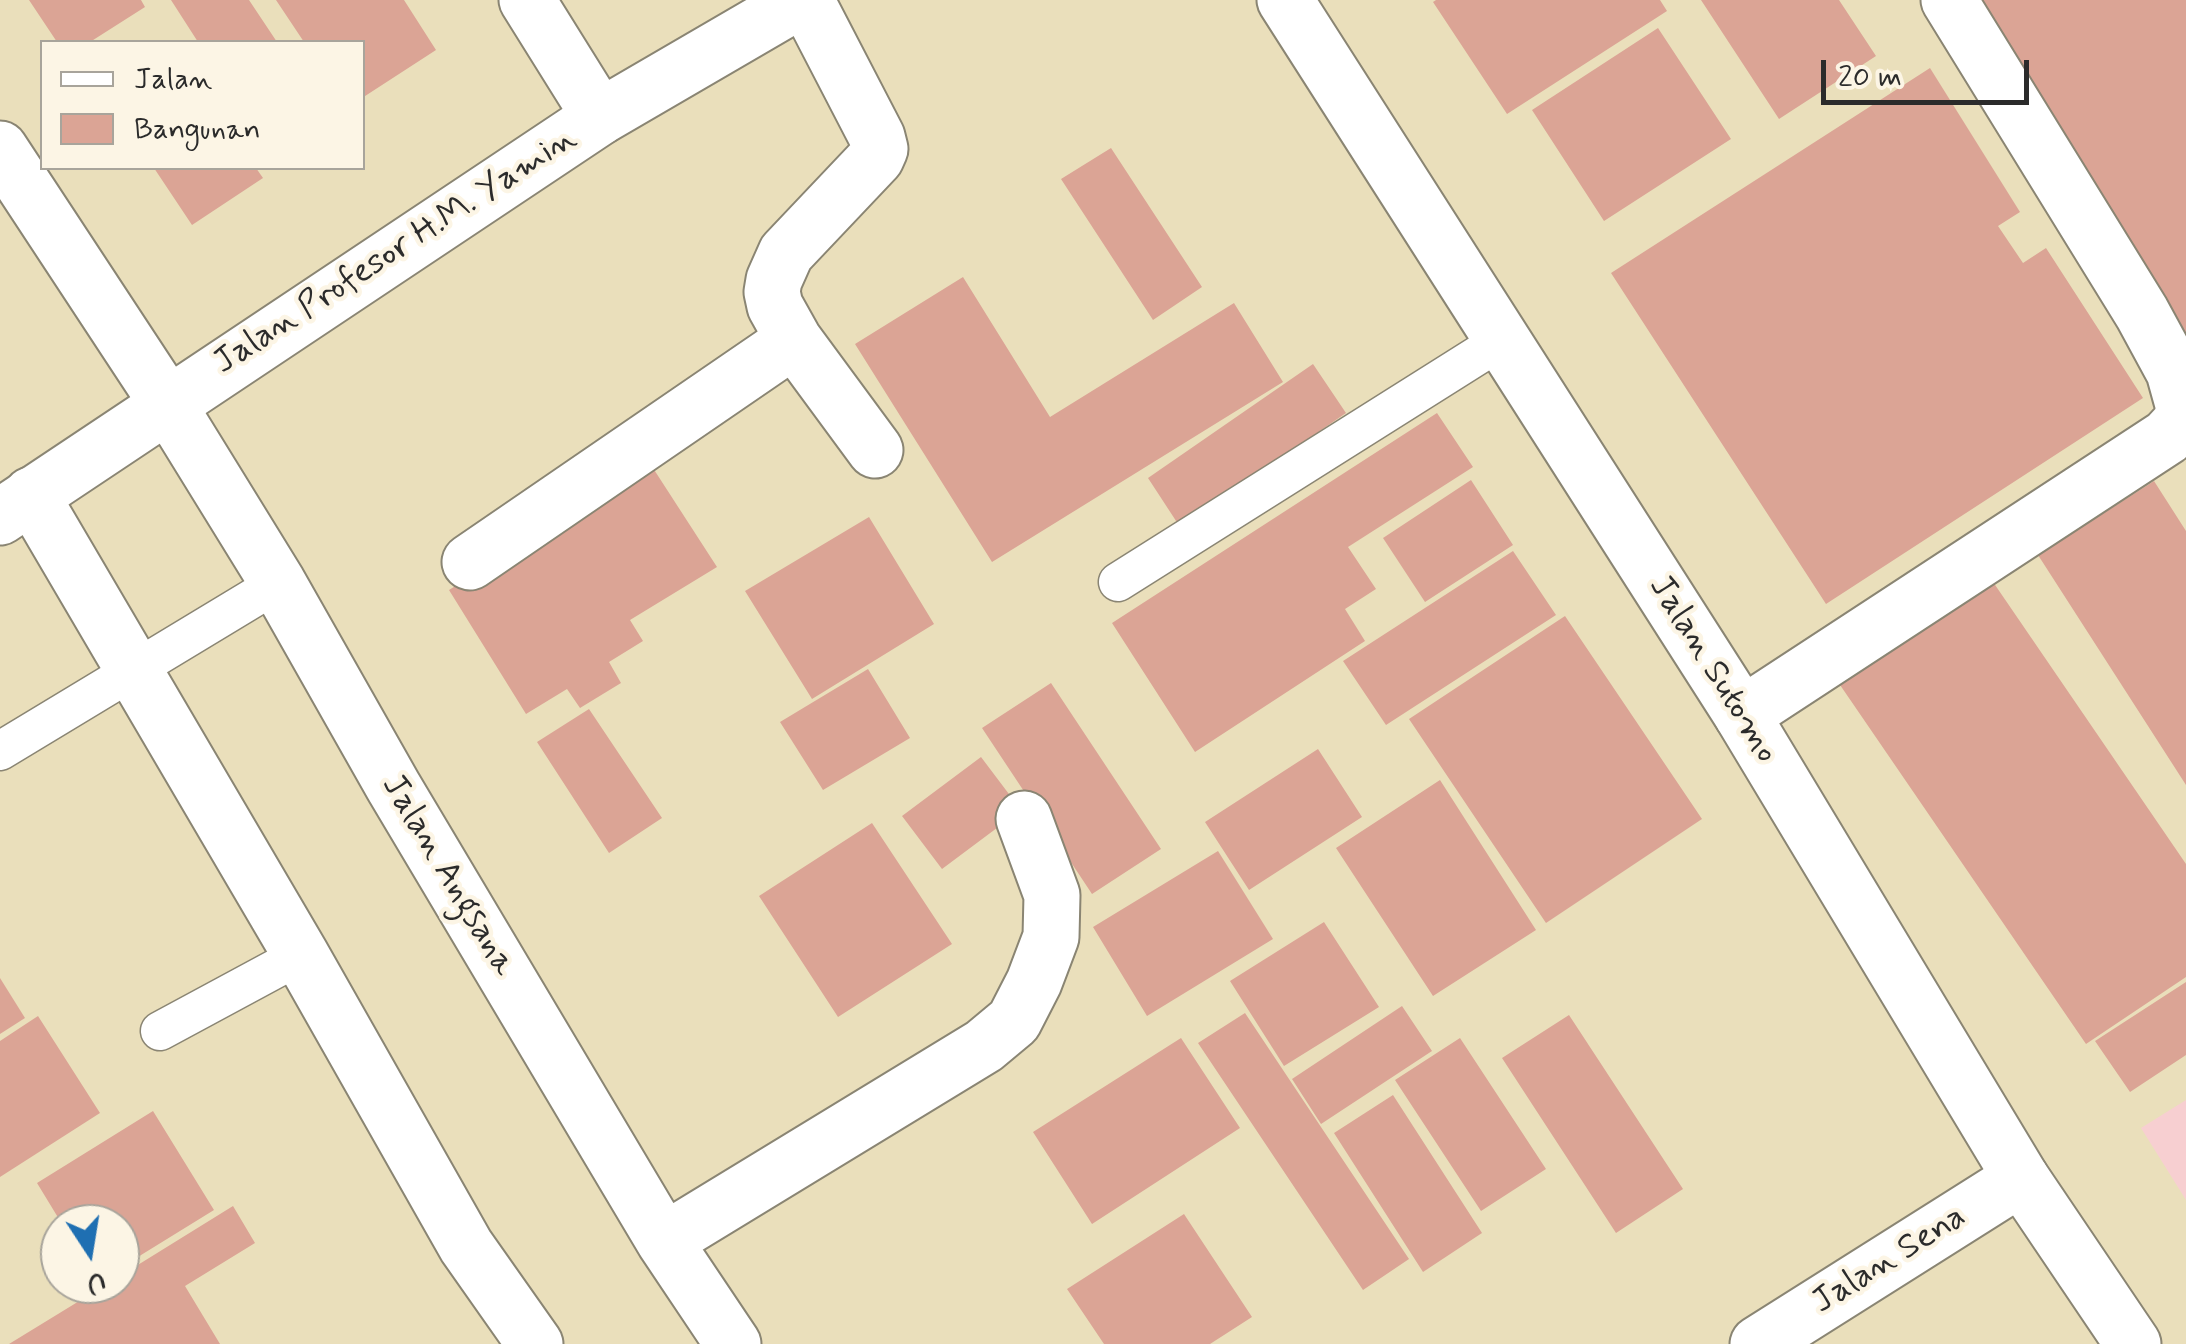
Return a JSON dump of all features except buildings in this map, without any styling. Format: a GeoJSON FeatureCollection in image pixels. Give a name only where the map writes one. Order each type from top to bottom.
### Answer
{"type":"FeatureCollection","features":[{"type":"Feature","properties":{"kind":"street"},"geometry":{"type":"LineString","coordinates":[[527,0],[600,117]]}},
{"type":"Feature","properties":{"kind":"street"},"geometry":{"type":"LineString","coordinates":[[803,0],[880,149],[876,158],[786,253],[772,292],[775,306],[794,340],[875,450]]}},
{"type":"Feature","properties":{"kind":"street","name":"Jalan Profesor H.M. Yamin"},"geometry":{"type":"LineString","coordinates":[[15,506],[600,117],[803,0]]}},
{"type":"Feature","properties":{"kind":"street","name":"Jalan Sutomo"},"geometry":{"type":"LineString","coordinates":[[1285,0],[1742,715],[2021,1178],[2132,1344]]}},
{"type":"Feature","properties":{"kind":"street"},"geometry":{"type":"LineString","coordinates":[[1742,715],[2167,436],[2180,423],[2184,408],[2174,372],[2142,313],[1949,0]]}},
{"type":"Feature","properties":{"kind":"street","name":"Jalan Angsana"},"geometry":{"type":"LineString","coordinates":[[0,149],[167,403],[278,583],[393,786],[664,1241],[733,1344]]}},
{"type":"Feature","properties":{"kind":"street"},"geometry":{"type":"LineString","coordinates":[[470,562],[794,340]]}},
{"type":"Feature","properties":{"kind":"street"},"geometry":{"type":"LineString","coordinates":[[15,506],[90,595],[466,1246],[535,1344]]}},
{"type":"Feature","properties":{"kind":"street"},"geometry":{"type":"LineString","coordinates":[[664,1241],[984,1046],[1014,1021],[1051,937],[1052,894],[1024,818]]}},
{"type":"Feature","properties":{"kind":"street","name":"Jalan Sena"},"geometry":{"type":"LineString","coordinates":[[1758,1344],[2021,1178]]}},
{"type":"Feature","properties":{"kind":"lane"},"geometry":{"type":"LineString","coordinates":[[1118,582],[1502,340]]}},
{"type":"Feature","properties":{"kind":"lane"},"geometry":{"type":"LineString","coordinates":[[0,751],[278,583]]}},
{"type":"Feature","properties":{"kind":"lane"},"geometry":{"type":"LineString","coordinates":[[160,1032],[301,955]]}},
{"type":"Feature","properties":{"kind":"shaded area"},"geometry":{"type":"Polygon","coordinates":[[[2186,1100],[2186,1200],[2141,1128],[2186,1100]]]}}]}
